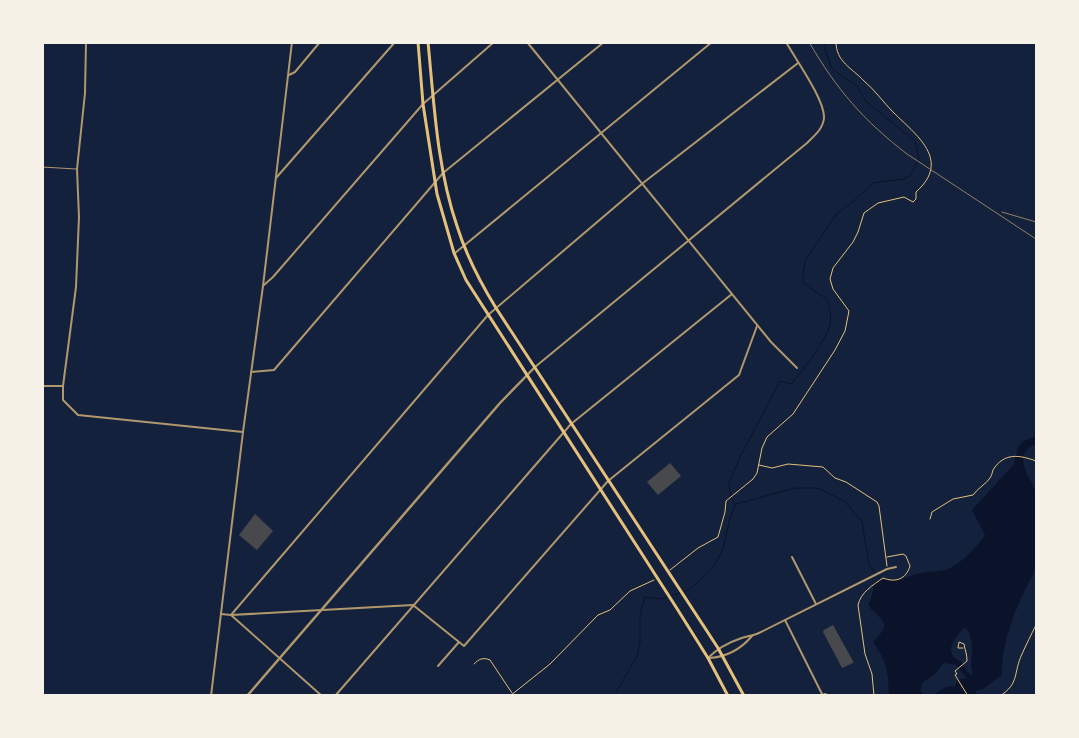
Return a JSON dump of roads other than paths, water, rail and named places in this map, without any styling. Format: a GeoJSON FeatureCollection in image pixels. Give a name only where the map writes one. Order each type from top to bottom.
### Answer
{"type":"FeatureCollection","features":[{"type":"Feature","properties":{"kind":"main road"},"geometry":{"type":"LineString","coordinates":[[418,42],[423,104],[440,210],[454,253],[466,280],[676,607],[708,658],[728,696]]}},
{"type":"Feature","properties":{"kind":"main road"},"geometry":{"type":"LineString","coordinates":[[428,42],[443,173],[452,213],[475,272],[496,308],[718,648],[744,696]]}},
{"type":"Feature","properties":{"kind":"street"},"geometry":{"type":"LineString","coordinates":[[86,42],[85,93],[77,169],[79,217],[76,288],[63,386],[63,400],[78,414],[243,432]]}},
{"type":"Feature","properties":{"kind":"street"},"geometry":{"type":"LineString","coordinates":[[212,696],[292,42]]}},
{"type":"Feature","properties":{"kind":"street"},"geometry":{"type":"LineString","coordinates":[[289,75],[295,72],[320,42]]}},
{"type":"Feature","properties":{"kind":"street"},"geometry":{"type":"LineString","coordinates":[[276,178],[395,42]]}},
{"type":"Feature","properties":{"kind":"street"},"geometry":{"type":"LineString","coordinates":[[263,286],[273,277],[423,104],[494,42]]}},
{"type":"Feature","properties":{"kind":"street"},"geometry":{"type":"LineString","coordinates":[[527,42],[770,342],[797,368]]}},
{"type":"Feature","properties":{"kind":"street"},"geometry":{"type":"LineString","coordinates":[[252,372],[274,370],[443,173],[604,42]]}},
{"type":"Feature","properties":{"kind":"street"},"geometry":{"type":"LineString","coordinates":[[454,253],[712,42]]}},
{"type":"Feature","properties":{"kind":"street"},"geometry":{"type":"LineString","coordinates":[[247,696],[526,375],[807,143],[819,131],[824,120],[823,105],[786,42]]}},
{"type":"Feature","properties":{"kind":"street"},"geometry":{"type":"LineString","coordinates":[[231,615],[488,315],[643,183],[798,63]]}},
{"type":"Feature","properties":{"kind":"street"},"geometry":{"type":"LineString","coordinates":[[335,696],[572,424],[732,294]]}},
{"type":"Feature","properties":{"kind":"street"},"geometry":{"type":"LineString","coordinates":[[221,614],[413,605],[464,646],[608,481],[739,375],[757,326]]}},
{"type":"Feature","properties":{"kind":"street"},"geometry":{"type":"LineString","coordinates":[[42,386],[63,386]]}},
{"type":"Feature","properties":{"kind":"street"},"geometry":{"type":"LineString","coordinates":[[792,557],[816,604]]}},
{"type":"Feature","properties":{"kind":"street"},"geometry":{"type":"LineString","coordinates":[[708,658],[718,648],[741,638],[752,636],[887,569],[896,567]]}},
{"type":"Feature","properties":{"kind":"street"},"geometry":{"type":"LineString","coordinates":[[231,615],[322,696]]}},
{"type":"Feature","properties":{"kind":"street"},"geometry":{"type":"LineString","coordinates":[[785,620],[821,695],[829,696]]}},
{"type":"Feature","properties":{"kind":"street"},"geometry":{"type":"LineString","coordinates":[[708,658],[723,657],[746,643],[752,636]]}},
{"type":"Feature","properties":{"kind":"street"},"geometry":{"type":"LineString","coordinates":[[438,666],[459,642]]}},
{"type":"Feature","properties":{"kind":"lane"},"geometry":{"type":"LineString","coordinates":[[42,167],[77,169]]}},
{"type":"Feature","properties":{"kind":"water"},"geometry":{"type":"Polygon","coordinates":[[[1036,436],[1036,444],[1028,449],[1024,454],[1023,460],[1024,467],[1037,497],[1036,559],[1033,574],[1019,603],[1008,633],[1003,654],[1002,675],[983,689],[976,691],[977,695],[925,695],[889,695],[886,667],[873,642],[882,632],[884,624],[868,604],[874,586],[873,583],[883,578],[897,580],[920,573],[948,569],[959,563],[969,554],[985,535],[972,510],[1014,464],[1018,447],[1023,441],[1036,436]],[[964,628],[954,641],[951,650],[952,655],[961,661],[971,675],[973,673],[971,641],[968,630],[964,628]],[[944,663],[936,673],[923,683],[921,692],[925,695],[934,694],[946,687],[955,686],[957,680],[967,678],[956,665],[944,663]]]}},
{"type":"Feature","properties":{"kind":"waterway"},"geometry":{"type":"LineString","coordinates":[[671,596],[689,590],[713,568],[723,549],[735,505],[730,494],[729,482],[741,455],[780,381],[791,384],[812,357],[827,333],[831,318],[828,300],[802,282],[805,261],[837,213],[848,206],[873,183],[903,179],[910,176],[919,158],[915,141],[866,101],[857,86],[832,69],[825,50],[826,42]]}},
{"type":"Feature","properties":{"kind":"waterway"},"geometry":{"type":"LineString","coordinates":[[736,504],[795,488],[818,488],[844,501],[862,521],[869,565],[880,579]]}},
{"type":"Feature","properties":{"kind":"waterway"},"geometry":{"type":"LineString","coordinates":[[614,696],[637,656],[640,643],[640,615],[645,597],[662,599],[667,597]]}},
{"type":"Feature","properties":{"kind":"railway"},"geometry":{"type":"LineString","coordinates":[[809,42],[841,90],[877,129],[907,154],[1036,239]]}},
{"type":"Feature","properties":{"kind":"railway"},"geometry":{"type":"LineString","coordinates":[[1002,212],[1036,222]]}}]}
